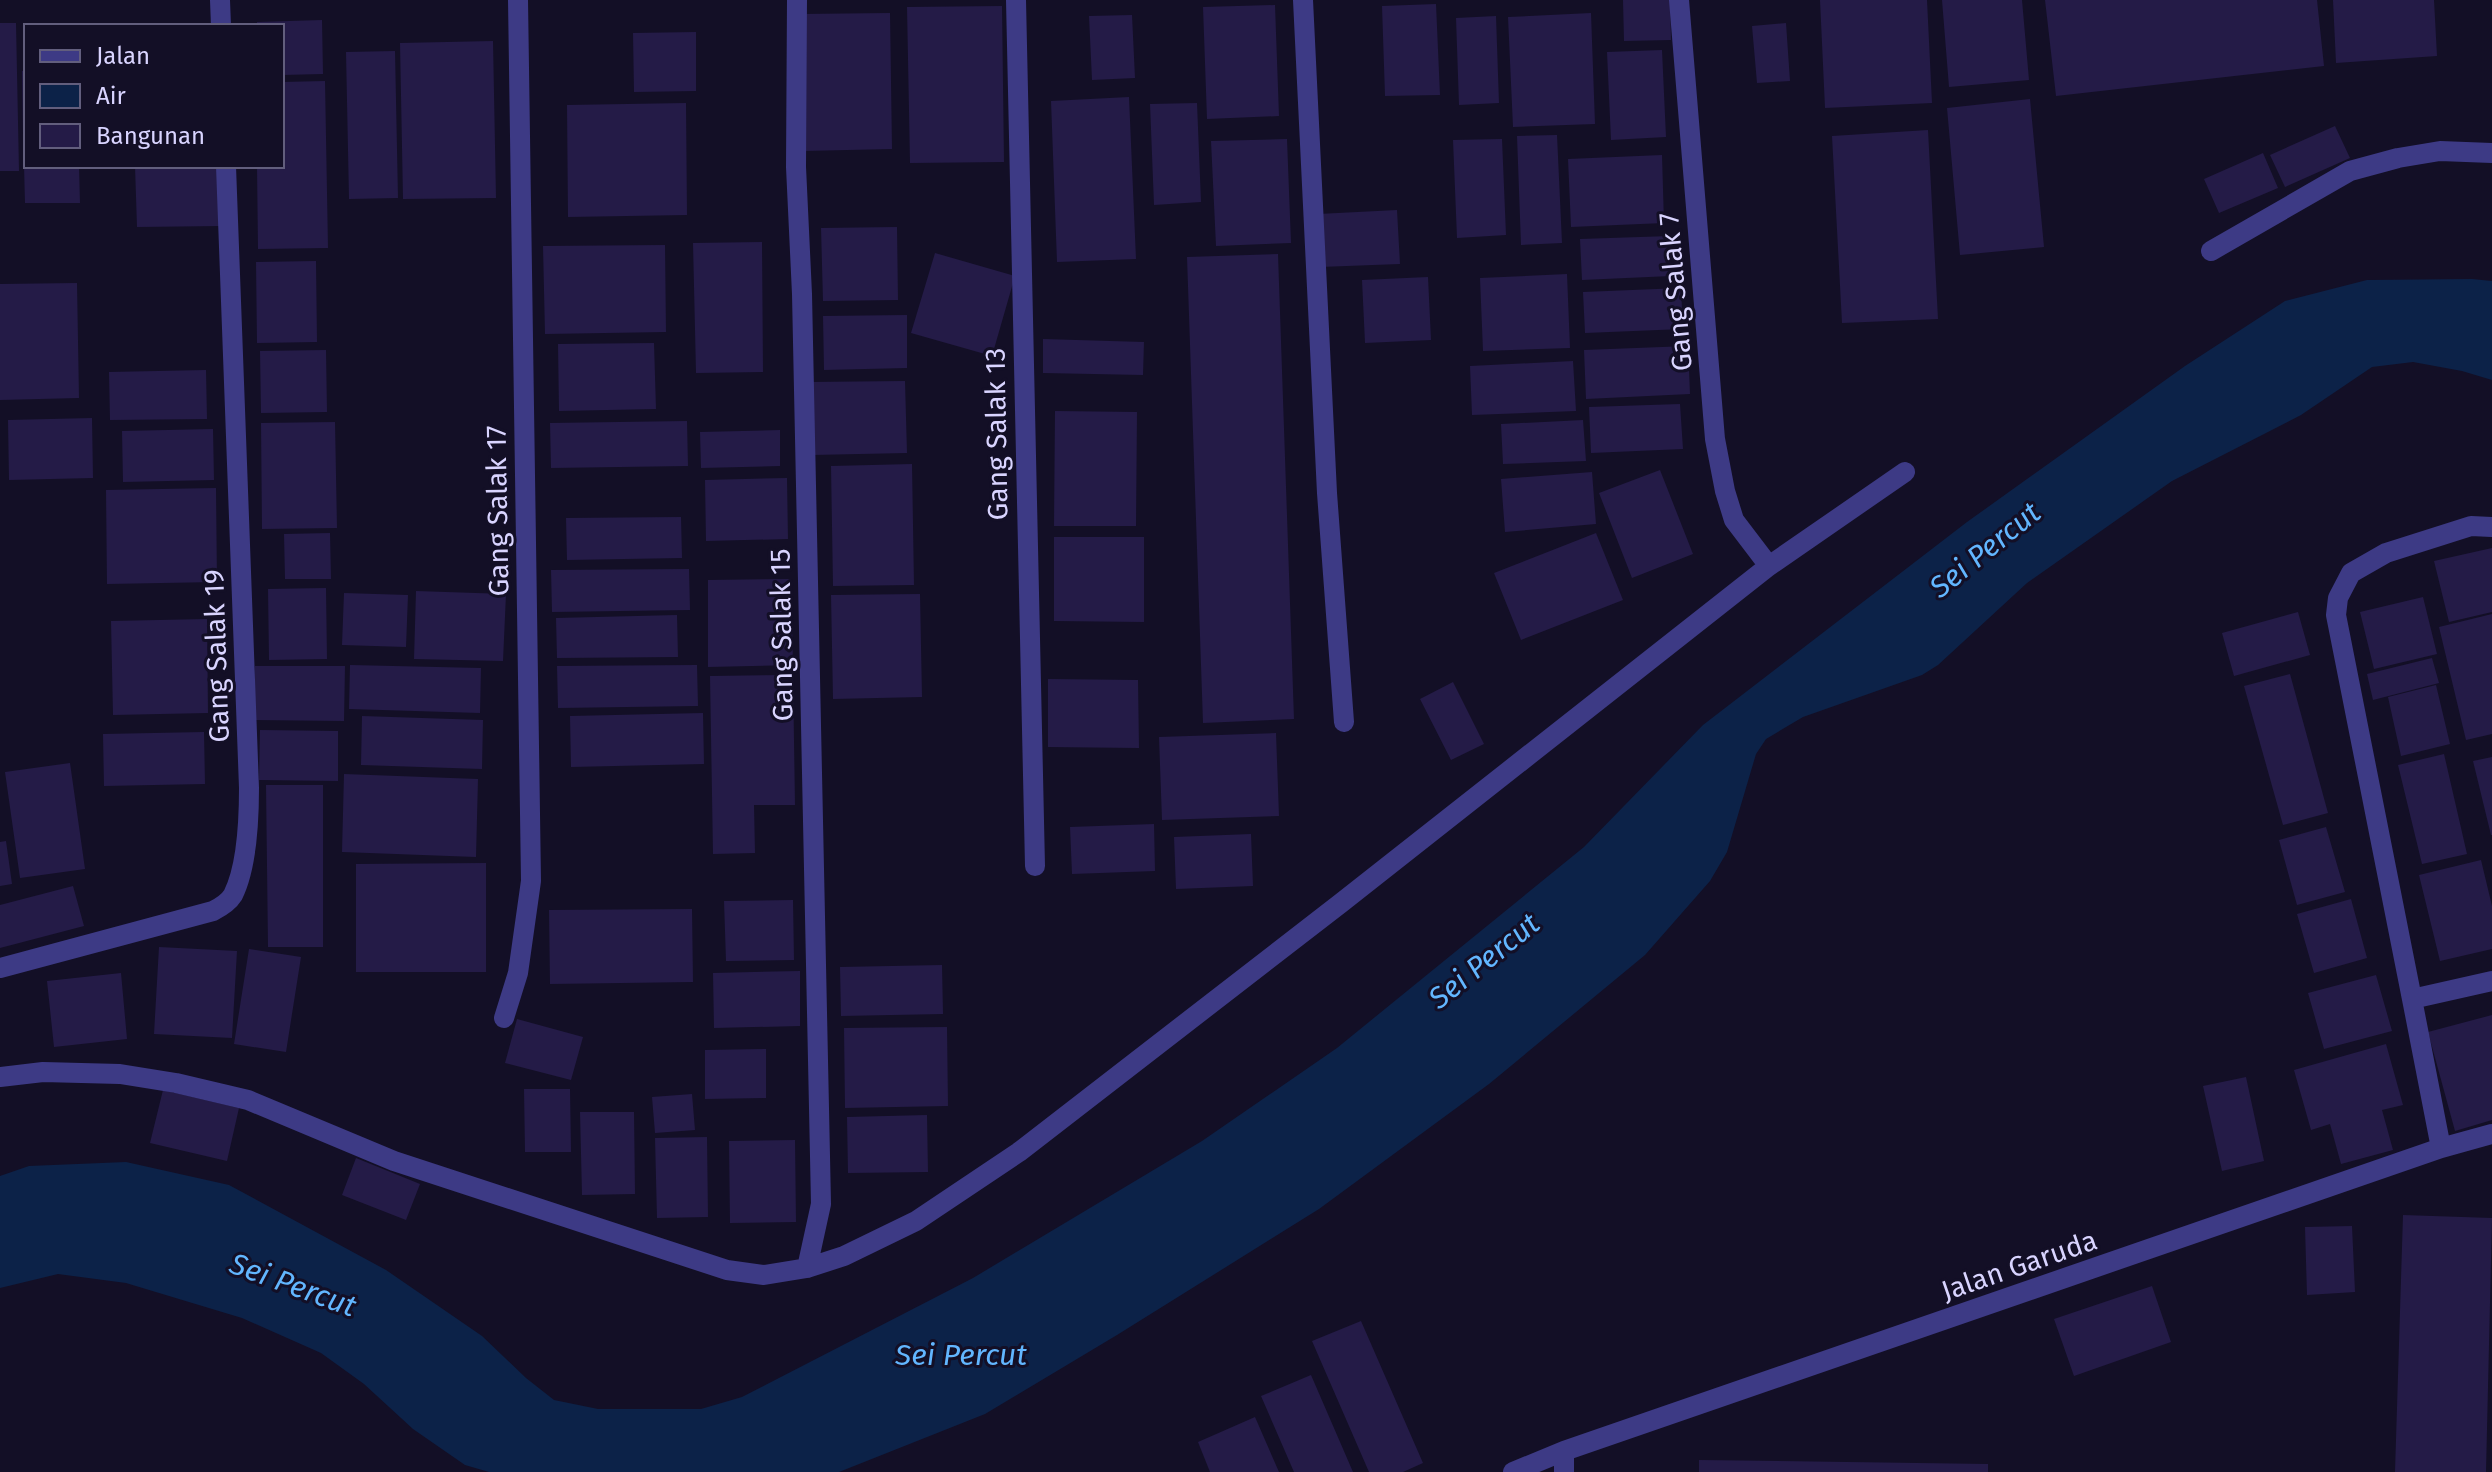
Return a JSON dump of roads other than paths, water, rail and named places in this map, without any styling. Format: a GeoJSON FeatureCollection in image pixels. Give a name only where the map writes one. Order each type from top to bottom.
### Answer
{"type":"FeatureCollection","features":[{"type":"Feature","properties":{"kind":"street"},"geometry":{"type":"LineString","coordinates":[[220,0],[221,24]]}},
{"type":"Feature","properties":{"kind":"street","name":"Gang Salak 17"},"geometry":{"type":"LineString","coordinates":[[504,1018],[518,973],[531,881],[518,0]]}},
{"type":"Feature","properties":{"kind":"street","name":"Gang Salak 15"},"geometry":{"type":"LineString","coordinates":[[797,0],[796,167],[803,326],[821,1204],[807,1268]]}},
{"type":"Feature","properties":{"kind":"street","name":"Gang Salak 13"},"geometry":{"type":"LineString","coordinates":[[1016,0],[1035,866]]}},
{"type":"Feature","properties":{"kind":"street"},"geometry":{"type":"LineString","coordinates":[[1303,0],[1327,493],[1344,722]]}},
{"type":"Feature","properties":{"kind":"street","name":"Gang Salak 7"},"geometry":{"type":"LineString","coordinates":[[1679,0],[1715,439],[1734,520],[1769,566]]}},
{"type":"Feature","properties":{"kind":"street"},"geometry":{"type":"LineString","coordinates":[[2211,251],[2350,171],[2440,151],[2492,153]]}},
{"type":"Feature","properties":{"kind":"street","name":"Gang Salak 19"},"geometry":{"type":"LineString","coordinates":[[0,968],[213,911],[232,896],[238,880],[249,811],[249,788],[226,168]]}},
{"type":"Feature","properties":{"kind":"street"},"geometry":{"type":"LineString","coordinates":[[0,1077],[43,1072],[120,1074],[191,1086],[248,1100],[394,1161],[727,1270],[764,1275],[807,1268],[844,1256],[916,1221],[1019,1152],[1769,566],[1905,472]]}},
{"type":"Feature","properties":{"kind":"street"},"geometry":{"type":"LineString","coordinates":[[2441,1148],[2336,615],[2338,598],[2351,573],[2386,553],[2471,526],[2492,527]]}},
{"type":"Feature","properties":{"kind":"street"},"geometry":{"type":"LineString","coordinates":[[2412,999],[2492,981]]}},
{"type":"Feature","properties":{"kind":"street","name":"Jalan Garuda"},"geometry":{"type":"LineString","coordinates":[[1513,1472],[1564,1451],[2441,1148],[2492,1134]]}},
{"type":"Feature","properties":{"kind":"street"},"geometry":{"type":"LineString","coordinates":[[1564,1451],[1564,1472]]}},
{"type":"Feature","properties":{"kind":"water","name":"Sei Percut"},"geometry":{"type":"Polygon","coordinates":[[[2367,280],[2492,281],[2492,380],[2413,362],[2372,367],[2301,415],[2172,481],[2027,583],[1938,665],[1922,675],[1803,717],[1766,739],[1756,754],[1727,852],[1710,881],[1645,955],[1489,1084],[1319,1209],[985,1414],[839,1472],[489,1472],[465,1465],[413,1429],[364,1384],[321,1353],[242,1318],[126,1283],[58,1274],[0,1288],[0,1176],[29,1166],[126,1162],[229,1185],[386,1270],[482,1336],[554,1400],[598,1409],[701,1409],[742,1397],[973,1278],[1202,1141],[1337,1048],[1584,847],[1703,725],[1967,522],[2185,366],[2285,301],[2367,280]]]}}]}
